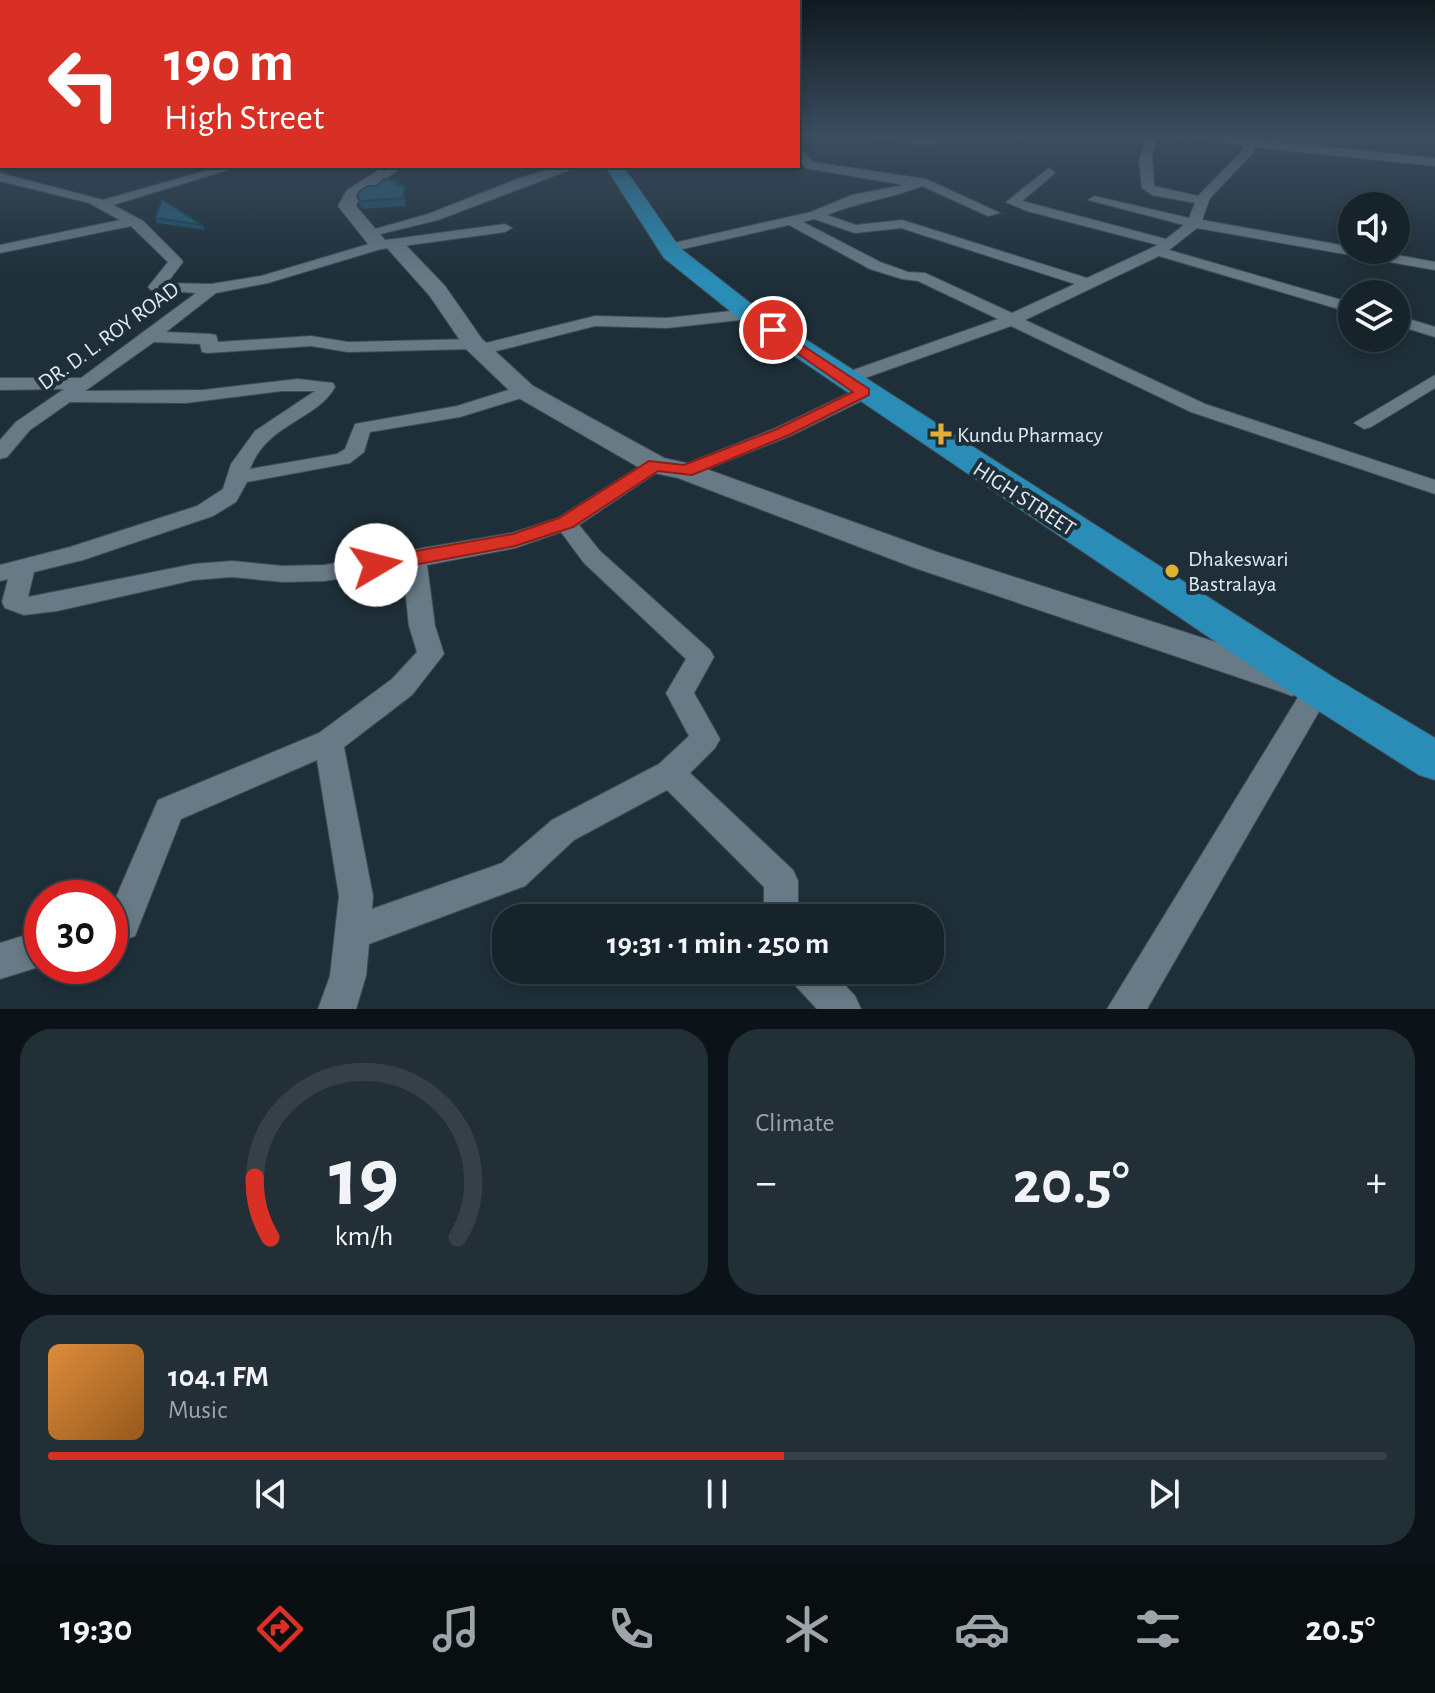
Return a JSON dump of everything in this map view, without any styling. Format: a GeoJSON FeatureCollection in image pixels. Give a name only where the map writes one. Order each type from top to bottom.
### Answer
{"type":"FeatureCollection","features":[{"type":"Feature","properties":{"kind":"main road","name":"HIGH STREET"},"geometry":{"type":"LineString","coordinates":[[625,183],[669,248],[749,314],[1318,689],[1435,761]]}},
{"type":"Feature","properties":{"kind":"street"},"geometry":{"type":"LineString","coordinates":[[21,183],[103,204],[133,221],[176,262],[156,287],[211,289],[263,280],[380,240],[464,207],[487,194],[521,183]]}},
{"type":"Feature","properties":{"kind":"street"},"geometry":{"type":"LineString","coordinates":[[103,204],[176,183]]}},
{"type":"Feature","properties":{"kind":"street"},"geometry":{"type":"LineString","coordinates":[[370,183],[353,194],[347,206],[437,291],[478,347],[524,391],[655,465],[685,471],[926,560],[1318,689],[1126,1009]]}},
{"type":"Feature","properties":{"kind":"street"},"geometry":{"type":"LineString","coordinates":[[669,248],[815,215],[857,198],[897,192],[914,183]]}},
{"type":"Feature","properties":{"kind":"street"},"geometry":{"type":"LineString","coordinates":[[924,183],[993,213]]}},
{"type":"Feature","properties":{"kind":"street"},"geometry":{"type":"LineString","coordinates":[[1033,183],[1030,192],[1012,202],[1066,220],[1117,228],[1163,247],[1338,303]]}},
{"type":"Feature","properties":{"kind":"street"},"geometry":{"type":"LineString","coordinates":[[1148,183],[1148,188],[1156,192],[1202,201]]}},
{"type":"Feature","properties":{"kind":"street"},"geometry":{"type":"LineString","coordinates":[[685,471],[783,432],[854,386],[1011,320],[1163,247],[1194,223],[1202,201],[1216,183]]}},
{"type":"Feature","properties":{"kind":"street"},"geometry":{"type":"LineString","coordinates":[[1094,200],[1194,223],[1435,266]]}},
{"type":"Feature","properties":{"kind":"street"},"geometry":{"type":"LineString","coordinates":[[815,215],[855,229],[902,224],[1083,282]]}},
{"type":"Feature","properties":{"kind":"street"},"geometry":{"type":"LineString","coordinates":[[0,249],[133,221]]}},
{"type":"Feature","properties":{"kind":"street"},"geometry":{"type":"LineString","coordinates":[[792,221],[880,268],[909,279],[920,276],[1198,408],[1435,487]]}},
{"type":"Feature","properties":{"kind":"street"},"geometry":{"type":"LineString","coordinates":[[380,240],[505,228]]}},
{"type":"Feature","properties":{"kind":"street","name":"DR. D. L. ROY ROAD"},"geometry":{"type":"LineString","coordinates":[[0,453],[23,426],[150,337],[211,289]]}},
{"type":"Feature","properties":{"kind":"street"},"geometry":{"type":"LineString","coordinates":[[150,337],[210,339],[208,348],[311,341],[348,347],[478,347],[595,321],[670,324],[749,314]]}},
{"type":"Feature","properties":{"kind":"street"},"geometry":{"type":"LineString","coordinates":[[1410,324],[1435,332]]}},
{"type":"Feature","properties":{"kind":"street"},"geometry":{"type":"LineString","coordinates":[[1364,423],[1435,380]]}},
{"type":"Feature","properties":{"kind":"street"},"geometry":{"type":"LineString","coordinates":[[0,384],[84,383]]}},
{"type":"Feature","properties":{"kind":"street"},"geometry":{"type":"LineString","coordinates":[[66,396],[124,399],[201,396],[300,385],[326,387],[322,394],[263,433],[246,454],[235,492],[205,511],[11,571],[14,602],[24,606],[57,602],[194,572],[232,569],[283,574],[324,573],[515,540],[566,523],[655,465]]}},
{"type":"Feature","properties":{"kind":"street"},"geometry":{"type":"LineString","coordinates":[[238,477],[343,459],[354,452],[362,428],[460,411],[524,391]]}},
{"type":"Feature","properties":{"kind":"street"},"geometry":{"type":"LineString","coordinates":[[352,933],[513,875],[563,830],[670,773],[705,739],[680,693],[701,657],[592,557],[566,523]]}},
{"type":"Feature","properties":{"kind":"street"},"geometry":{"type":"LineString","coordinates":[[128,912],[169,810],[329,742],[402,687],[431,654],[422,626],[414,559]]}},
{"type":"Feature","properties":{"kind":"street"},"geometry":{"type":"LineString","coordinates":[[329,742],[356,896],[348,976],[337,1009]]}},
{"type":"Feature","properties":{"kind":"street"},"geometry":{"type":"LineString","coordinates":[[670,773],[781,881],[781,904]]}},
{"type":"Feature","properties":{"kind":"street"},"geometry":{"type":"LineString","coordinates":[[0,961],[24,954]]}},
{"type":"Feature","properties":{"kind":"street"},"geometry":{"type":"LineString","coordinates":[[819,984],[842,1009]]}},
{"type":"Feature","properties":{"kind":"building"},"geometry":{"type":"Polygon","coordinates":[[[380,183],[404,185],[404,198],[361,201],[357,197],[368,186],[380,183]]]}},
{"type":"Feature","properties":{"kind":"building"},"geometry":{"type":"Polygon","coordinates":[[[162,199],[202,225],[155,218],[162,199]]]}},
{"type":"Feature","properties":{"kind":"place","name":"Kundu Pharmacy"},"geometry":{"type":"Point","coordinates":[941,434]}},
{"type":"Feature","properties":{"kind":"place","name":"Dhakeswari Bastralaya"},"geometry":{"type":"Point","coordinates":[1172,571]}},
{"type":"Feature","properties":{"kind":"route"},"geometry":{"type":"LineString","coordinates":[[376,565],[515,540],[566,523],[655,465],[685,471],[783,432],[864,392],[773,330]]}}]}
